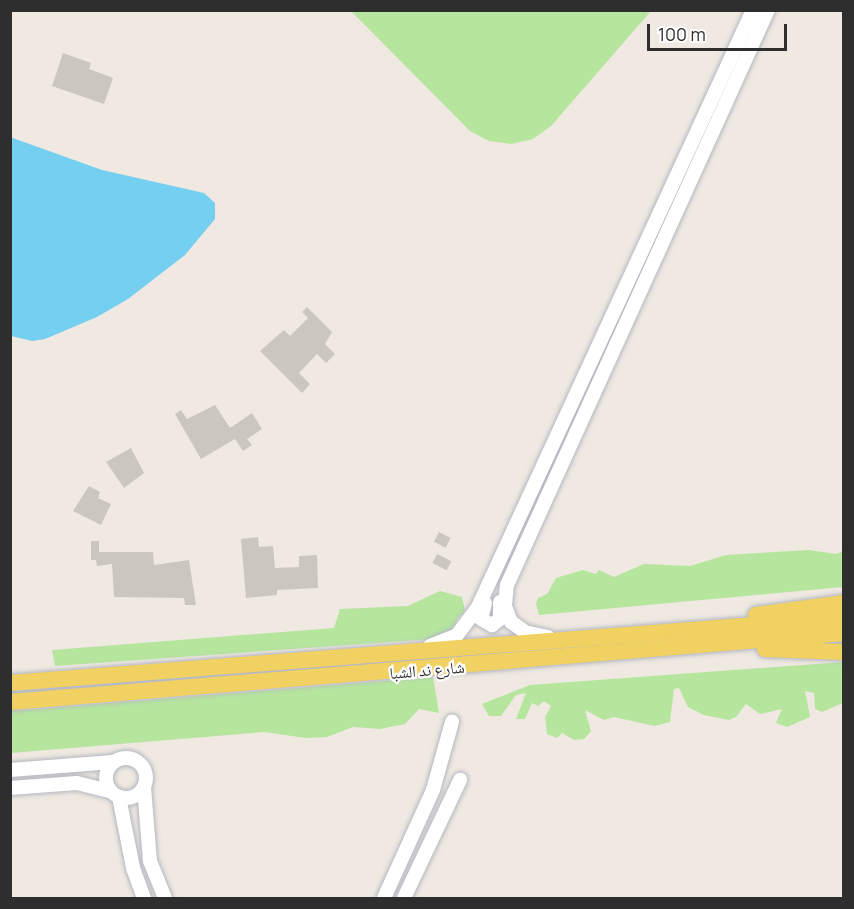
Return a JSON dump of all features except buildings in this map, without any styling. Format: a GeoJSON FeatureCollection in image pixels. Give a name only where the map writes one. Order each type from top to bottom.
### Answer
{"type":"FeatureCollection","features":[{"type":"Feature","properties":{"kind":"main road"},"geometry":{"type":"LineString","coordinates":[[703,628],[760,614],[843,603]]}},
{"type":"Feature","properties":{"kind":"main road","name":"شارع ند الشبا"},"geometry":{"type":"LineString","coordinates":[[10,683],[425,648],[843,618]]}},
{"type":"Feature","properties":{"kind":"main road","name":"شارع ند الشبا"},"geometry":{"type":"LineString","coordinates":[[10,702],[843,633]]}},
{"type":"Feature","properties":{"kind":"main road"},"geometry":{"type":"LineString","coordinates":[[720,643],[746,649],[843,652]]}},
{"type":"Feature","properties":{"kind":"main road"},"geometry":{"type":"LineString","coordinates":[[182,689],[185,675],[208,670],[213,665]]}},
{"type":"Feature","properties":{"kind":"street"},"geometry":{"type":"LineString","coordinates":[[559,640],[525,632],[511,622],[504,599],[515,566],[753,10]]}},
{"type":"Feature","properties":{"kind":"street"},"geometry":{"type":"LineString","coordinates":[[425,648],[450,639],[462,629],[478,607],[683,178],[768,10]]}},
{"type":"Feature","properties":{"kind":"street"},"geometry":{"type":"LineString","coordinates":[[500,558],[480,612],[486,624],[496,624],[500,619],[501,590],[515,566]]}},
{"type":"Feature","properties":{"kind":"street"},"geometry":{"type":"LineString","coordinates":[[384,898],[433,790],[452,722]]}},
{"type":"Feature","properties":{"kind":"street"},"geometry":{"type":"LineString","coordinates":[[10,770],[114,762],[125,757],[142,764],[147,775],[144,787],[150,861],[165,898]]}},
{"type":"Feature","properties":{"kind":"street"},"geometry":{"type":"LineString","coordinates":[[114,762],[106,776],[115,794],[133,868],[144,898]]}},
{"type":"Feature","properties":{"kind":"street"},"geometry":{"type":"LineString","coordinates":[[404,898],[460,780]]}},
{"type":"Feature","properties":{"kind":"street"},"geometry":{"type":"LineString","coordinates":[[10,788],[77,783],[134,797],[144,787]]}},
{"type":"Feature","properties":{"kind":"green space"},"geometry":{"type":"Polygon","coordinates":[[[351,11],[651,11],[551,126],[533,139],[511,144],[489,141],[470,131],[351,11]]]}},
{"type":"Feature","properties":{"kind":"green space"},"geometry":{"type":"Polygon","coordinates":[[[809,550],[836,554],[843,551],[843,587],[539,615],[536,604],[538,598],[547,594],[556,578],[583,570],[596,574],[599,570],[614,577],[644,564],[690,566],[726,555],[809,550]]]}},
{"type":"Feature","properties":{"kind":"green space"},"geometry":{"type":"Polygon","coordinates":[[[440,591],[462,597],[465,611],[457,619],[454,630],[433,639],[55,666],[52,650],[334,628],[340,609],[408,606],[440,591]]]}},
{"type":"Feature","properties":{"kind":"green space"},"geometry":{"type":"Polygon","coordinates":[[[843,662],[843,703],[822,712],[815,709],[814,693],[805,691],[810,717],[787,727],[776,723],[782,709],[760,714],[746,704],[736,717],[729,720],[704,715],[688,707],[679,688],[674,689],[670,722],[655,726],[614,717],[604,720],[585,710],[591,731],[584,739],[574,740],[562,733],[557,738],[547,734],[545,717],[551,706],[544,701],[538,706],[532,703],[525,719],[516,719],[526,693],[516,695],[501,716],[489,716],[482,704],[530,685],[843,662]]]}},
{"type":"Feature","properties":{"kind":"green space"},"geometry":{"type":"Polygon","coordinates":[[[433,677],[439,713],[419,709],[405,724],[380,729],[353,727],[327,737],[306,738],[264,732],[11,753],[11,711],[433,677]]]}},
{"type":"Feature","properties":{"kind":"water"},"geometry":{"type":"Polygon","coordinates":[[[10,137],[102,170],[204,193],[215,203],[215,219],[185,255],[128,299],[97,317],[45,339],[32,341],[11,336],[10,137]]]}}]}
